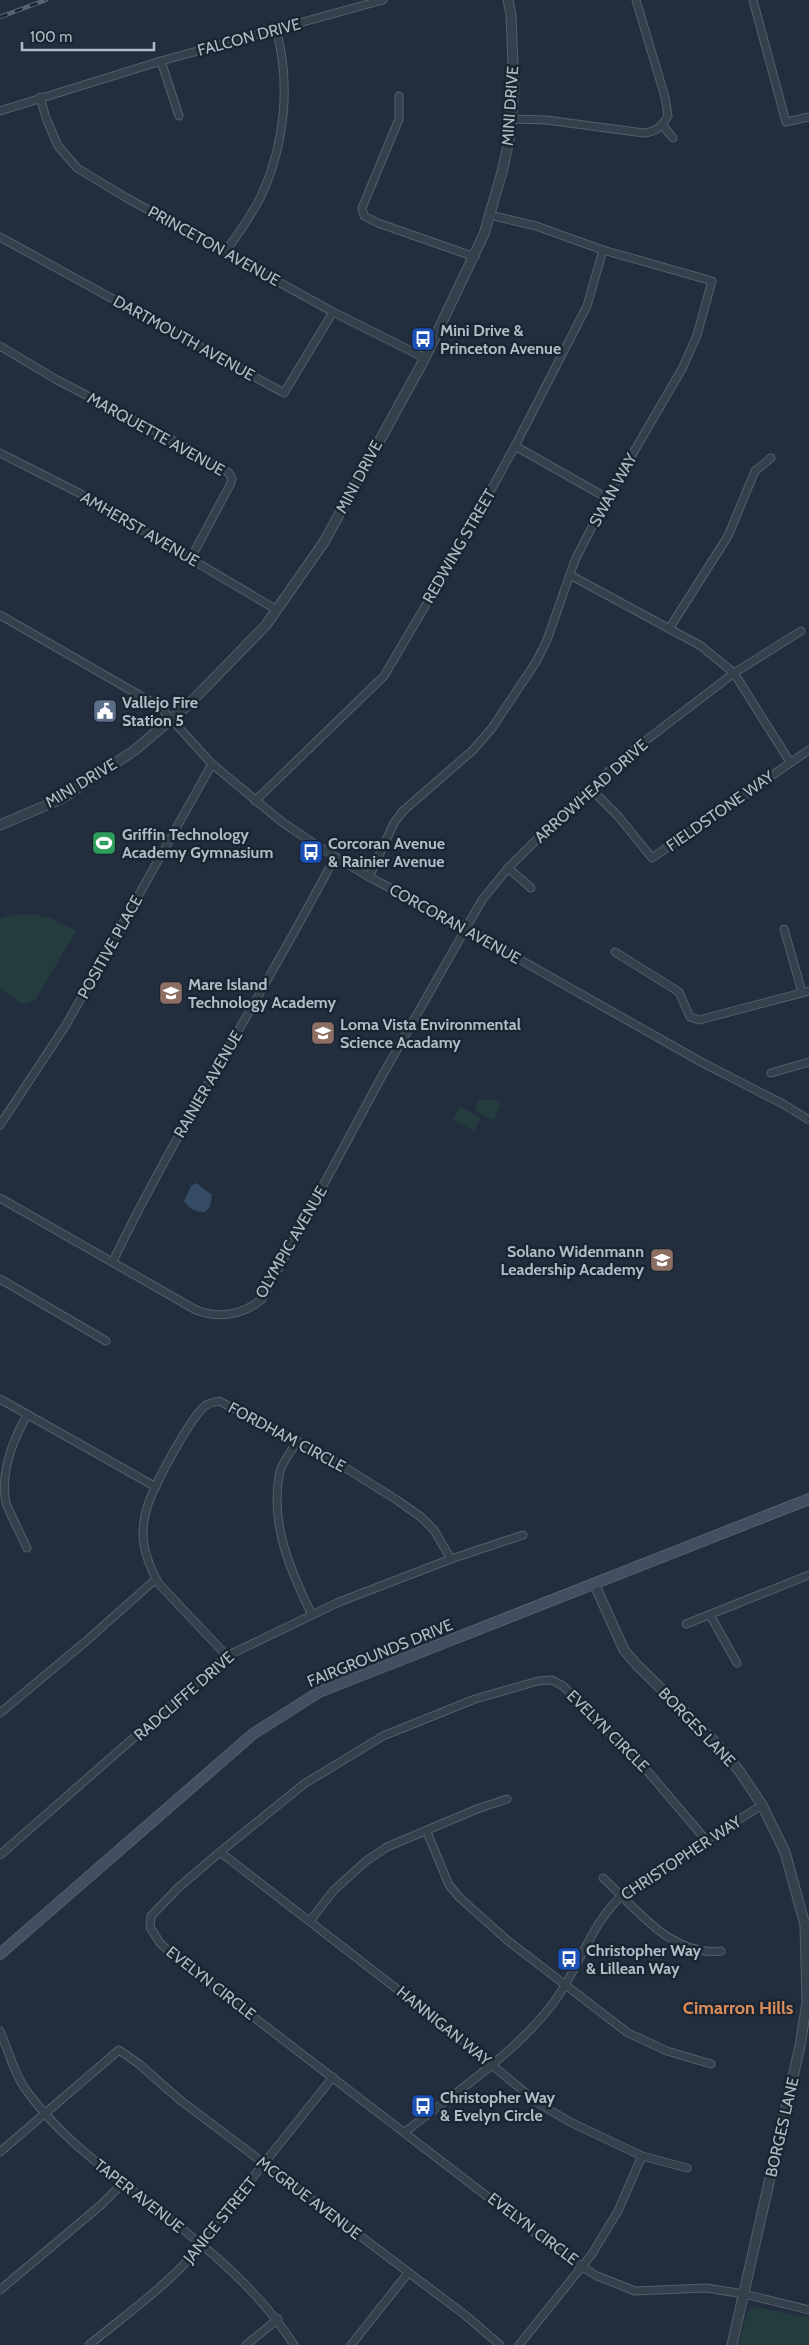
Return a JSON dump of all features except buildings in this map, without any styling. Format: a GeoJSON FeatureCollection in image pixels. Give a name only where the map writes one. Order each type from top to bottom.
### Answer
{"type":"FeatureCollection","features":[{"type":"Feature","properties":{"kind":"main road","name":"FAIRGROUNDS DRIVE"},"geometry":{"type":"LineString","coordinates":[[0,1954],[253,1734],[291,1708],[319,1692],[809,1499]]}},
{"type":"Feature","properties":{"kind":"street","name":"FALCON DRIVE"},"geometry":{"type":"LineString","coordinates":[[0,110],[161,61],[383,0]]}},
{"type":"Feature","properties":{"kind":"street","name":"MINI DRIVE"},"geometry":{"type":"LineString","coordinates":[[0,825],[61,798],[135,750],[190,703],[266,625],[324,542],[424,358],[475,257],[490,215],[502,172],[514,90],[513,52],[508,0]]}},
{"type":"Feature","properties":{"kind":"street"},"geometry":{"type":"LineString","coordinates":[[511,119],[546,120],[644,133],[652,132],[662,126],[668,116],[665,97],[636,0]]}},
{"type":"Feature","properties":{"kind":"street"},"geometry":{"type":"LineString","coordinates":[[753,0],[786,122],[809,117]]}},
{"type":"Feature","properties":{"kind":"street"},"geometry":{"type":"LineString","coordinates":[[225,252],[261,196],[270,174],[281,128],[285,81],[276,29]]}},
{"type":"Feature","properties":{"kind":"street"},"geometry":{"type":"LineString","coordinates":[[161,61],[179,116]]}},
{"type":"Feature","properties":{"kind":"street"},"geometry":{"type":"LineString","coordinates":[[399,96],[399,119],[362,208],[364,216],[378,224],[475,257]]}},
{"type":"Feature","properties":{"kind":"street","name":"PRINCETON AVENUE"},"geometry":{"type":"LineString","coordinates":[[40,97],[46,118],[58,146],[77,168],[334,312],[424,358]]}},
{"type":"Feature","properties":{"kind":"street"},"geometry":{"type":"LineString","coordinates":[[662,126],[673,138]]}},
{"type":"Feature","properties":{"kind":"street","name":"SWAN WAY"},"geometry":{"type":"LineString","coordinates":[[369,877],[394,823],[403,811],[473,750],[492,728],[524,681],[547,640],[575,560],[607,498],[683,366],[697,335],[712,281],[603,250],[536,226],[490,215]]}},
{"type":"Feature","properties":{"kind":"street","name":"DARTMOUTH AVENUE"},"geometry":{"type":"LineString","coordinates":[[0,237],[284,393],[334,312]]}},
{"type":"Feature","properties":{"kind":"street","name":"REDWING STREET"},"geometry":{"type":"LineString","coordinates":[[255,801],[384,676],[453,559],[515,446],[588,306],[603,250]]}},
{"type":"Feature","properties":{"kind":"street","name":"MARQUETTE AVENUE"},"geometry":{"type":"LineString","coordinates":[[0,346],[57,380],[165,436],[229,474],[232,479],[230,485],[191,558]]}},
{"type":"Feature","properties":{"kind":"street"},"geometry":{"type":"LineString","coordinates":[[515,446],[607,498]]}},
{"type":"Feature","properties":{"kind":"street","name":"AMHERST AVENUE"},"geometry":{"type":"LineString","coordinates":[[0,453],[79,493],[277,610]]}},
{"type":"Feature","properties":{"kind":"street"},"geometry":{"type":"LineString","coordinates":[[669,629],[728,536],[755,471],[771,458]]}},
{"type":"Feature","properties":{"kind":"street"},"geometry":{"type":"LineString","coordinates":[[570,574],[701,646],[734,673],[790,762],[809,750]]}},
{"type":"Feature","properties":{"kind":"street","name":"CORCORAN AVENUE"},"geometry":{"type":"LineString","coordinates":[[0,615],[136,691],[160,707],[212,764],[255,801],[282,822],[335,856],[369,877],[466,927],[501,949],[703,1063],[784,1104],[809,1120]]}},
{"type":"Feature","properties":{"kind":"street","name":"ARROWHEAD DRIVE"},"geometry":{"type":"LineString","coordinates":[[466,927],[482,900],[508,868],[590,788],[628,754],[734,673],[801,632]]}},
{"type":"Feature","properties":{"kind":"street","name":"FIELDSTONE WAY"},"geometry":{"type":"LineString","coordinates":[[590,788],[618,816],[652,858],[790,762]]}},
{"type":"Feature","properties":{"kind":"street","name":"POSITIVE PLACE"},"geometry":{"type":"LineString","coordinates":[[0,1125],[66,1025],[212,764]]}},
{"type":"Feature","properties":{"kind":"street","name":"RAINIER AVENUE"},"geometry":{"type":"LineString","coordinates":[[113,1261],[172,1147],[204,1094],[335,856]]}},
{"type":"Feature","properties":{"kind":"street"},"geometry":{"type":"LineString","coordinates":[[508,868],[531,888]]}},
{"type":"Feature","properties":{"kind":"street","name":"OLYMPIC AVENUE"},"geometry":{"type":"LineString","coordinates":[[0,1198],[209,1316],[240,1312],[254,1306],[262,1299],[382,1076],[466,927]]}},
{"type":"Feature","properties":{"kind":"street"},"geometry":{"type":"LineString","coordinates":[[615,952],[679,992],[690,1017],[699,1020],[806,991],[784,929]]}},
{"type":"Feature","properties":{"kind":"street"},"geometry":{"type":"LineString","coordinates":[[771,1073],[809,1062]]}},
{"type":"Feature","properties":{"kind":"street"},"geometry":{"type":"LineString","coordinates":[[0,1278],[106,1341]]}},
{"type":"Feature","properties":{"kind":"street"},"geometry":{"type":"LineString","coordinates":[[0,1399],[156,1487]]}},
{"type":"Feature","properties":{"kind":"street","name":"FORDHAM CIRCLE"},"geometry":{"type":"LineString","coordinates":[[227,1656],[156,1579],[146,1555],[143,1532],[149,1500],[156,1487],[194,1418],[205,1406],[214,1402],[220,1401],[333,1460],[421,1517],[434,1530],[451,1559]]}},
{"type":"Feature","properties":{"kind":"street"},"geometry":{"type":"LineString","coordinates":[[26,1415],[13,1440],[2,1482],[5,1501],[27,1548]]}},
{"type":"Feature","properties":{"kind":"street"},"geometry":{"type":"LineString","coordinates":[[298,1441],[281,1469],[276,1509],[288,1560],[312,1614]]}},
{"type":"Feature","properties":{"kind":"street","name":"RADCLIFFE DRIVE"},"geometry":{"type":"LineString","coordinates":[[0,1855],[227,1656],[312,1614],[451,1559],[523,1535]]}},
{"type":"Feature","properties":{"kind":"street"},"geometry":{"type":"LineString","coordinates":[[686,1624],[809,1575]]}},
{"type":"Feature","properties":{"kind":"street"},"geometry":{"type":"LineString","coordinates":[[2,1708],[85,1642],[156,1579]]}},
{"type":"Feature","properties":{"kind":"street","name":"BORGES LANE"},"geometry":{"type":"LineString","coordinates":[[594,1584],[624,1650],[718,1745],[740,1772],[762,1805],[785,1852],[806,1914],[807,2002],[800,2046],[732,2345]]}},
{"type":"Feature","properties":{"kind":"street"},"geometry":{"type":"LineString","coordinates":[[710,1615],[736,1663]]}},
{"type":"Feature","properties":{"kind":"street","name":"EVELYN CIRCLE"},"geometry":{"type":"LineString","coordinates":[[706,1840],[649,1773],[564,1686],[552,1680],[538,1681],[476,1699],[382,1736],[304,1784],[179,1887],[151,1916],[150,1927],[160,1943],[174,1956],[565,2256],[597,2276],[635,2291],[706,2288],[744,2294],[809,2310]]}},
{"type":"Feature","properties":{"kind":"street"},"geometry":{"type":"LineString","coordinates":[[310,1921],[334,1890],[366,1861],[387,1847],[507,1798]]}},
{"type":"Feature","properties":{"kind":"street","name":"CHRISTOPHER WAY"},"geometry":{"type":"LineString","coordinates":[[404,2132],[491,2064],[532,2029],[565,1985],[596,1924],[611,1904],[762,1805]]}},
{"type":"Feature","properties":{"kind":"street"},"geometry":{"type":"LineString","coordinates":[[427,1832],[447,1880],[460,1898],[507,1940],[628,2033],[667,2051],[711,2064]]}},
{"type":"Feature","properties":{"kind":"street","name":"HANNIGAN WAY"},"geometry":{"type":"LineString","coordinates":[[220,1852],[310,1921],[538,2103],[570,2122],[642,2156],[687,2168]]}},
{"type":"Feature","properties":{"kind":"street"},"geometry":{"type":"LineString","coordinates":[[603,1878],[655,1928],[689,1950],[705,1953],[721,1951]]}},
{"type":"Feature","properties":{"kind":"street","name":"TAPER AVENUE"},"geometry":{"type":"LineString","coordinates":[[0,2031],[13,2068],[25,2090],[56,2128],[74,2145],[124,2183],[235,2275],[278,2319],[294,2345]]}},
{"type":"Feature","properties":{"kind":"street","name":"MCGRUE AVENUE"},"geometry":{"type":"LineString","coordinates":[[45,2113],[119,2050],[265,2164],[465,2315],[500,2345]]}},
{"type":"Feature","properties":{"kind":"street","name":"JANICE STREET"},"geometry":{"type":"LineString","coordinates":[[88,2345],[187,2263],[202,2246],[210,2231],[333,2077]]}},
{"type":"Feature","properties":{"kind":"street"},"geometry":{"type":"LineString","coordinates":[[0,2152],[45,2113]]}},
{"type":"Feature","properties":{"kind":"street"},"geometry":{"type":"LineString","coordinates":[[519,2345],[582,2266],[618,2211],[642,2156]]}},
{"type":"Feature","properties":{"kind":"street"},"geometry":{"type":"LineString","coordinates":[[0,2290],[102,2205],[124,2183]]}},
{"type":"Feature","properties":{"kind":"street"},"geometry":{"type":"LineString","coordinates":[[351,2345],[408,2273]]}},
{"type":"Feature","properties":{"kind":"street"},"geometry":{"type":"LineString","coordinates":[[246,2345],[278,2319]]}},
{"type":"Feature","properties":{"kind":"green space"},"geometry":{"type":"Polygon","coordinates":[[[33,914],[53,919],[76,931],[35,1000],[22,1004],[0,988],[0,919],[14,915],[33,914]]]}},
{"type":"Feature","properties":{"kind":"green space"},"geometry":{"type":"Polygon","coordinates":[[[479,1100],[495,1100],[501,1104],[493,1120],[475,1111],[479,1100]]]}},
{"type":"Feature","properties":{"kind":"green space"},"geometry":{"type":"Polygon","coordinates":[[[460,1106],[481,1118],[474,1131],[453,1119],[460,1106]]]}},
{"type":"Feature","properties":{"kind":"green space"},"geometry":{"type":"Polygon","coordinates":[[[756,2307],[809,2318],[809,2345],[739,2345],[747,2312],[751,2308],[756,2307]]]}},
{"type":"Feature","properties":{"kind":"water"},"geometry":{"type":"Polygon","coordinates":[[[196,1183],[212,1195],[210,1207],[205,1212],[193,1210],[184,1201],[191,1186],[196,1183]]]}},
{"type":"Feature","properties":{"kind":"railway"},"geometry":{"type":"LineString","coordinates":[[0,17],[46,0]]}},
{"type":"Feature","properties":{"kind":"place","name":"Mini Drive & Princeton Avenue"},"geometry":{"type":"Point","coordinates":[423,339]}},
{"type":"Feature","properties":{"kind":"place","name":"Vallejo Fire Station 5"},"geometry":{"type":"Point","coordinates":[105,711]}},
{"type":"Feature","properties":{"kind":"place","name":"Griffin Technology Academy Gymnasium"},"geometry":{"type":"Point","coordinates":[104,843]}},
{"type":"Feature","properties":{"kind":"place","name":"Corcoran Avenue & Rainier Avenue"},"geometry":{"type":"Point","coordinates":[311,852]}},
{"type":"Feature","properties":{"kind":"place","name":"Mare Island Technology Academy"},"geometry":{"type":"Point","coordinates":[171,993]}},
{"type":"Feature","properties":{"kind":"place","name":"Loma Vista Environmental Science Acadamy"},"geometry":{"type":"Point","coordinates":[323,1033]}},
{"type":"Feature","properties":{"kind":"place","name":"Solano Widenmann Leadership Academy"},"geometry":{"type":"Point","coordinates":[662,1260]}},
{"type":"Feature","properties":{"kind":"place","name":"Christopher Way & Lillean Way"},"geometry":{"type":"Point","coordinates":[569,1959]}},
{"type":"Feature","properties":{"kind":"place","name":"Christopher Way & Evelyn Circle"},"geometry":{"type":"Point","coordinates":[423,2106]}},
{"type":"Feature","properties":{"kind":"district","name":"Cimarron Hills"},"geometry":{"type":"Point","coordinates":[738,2008]}}]}
